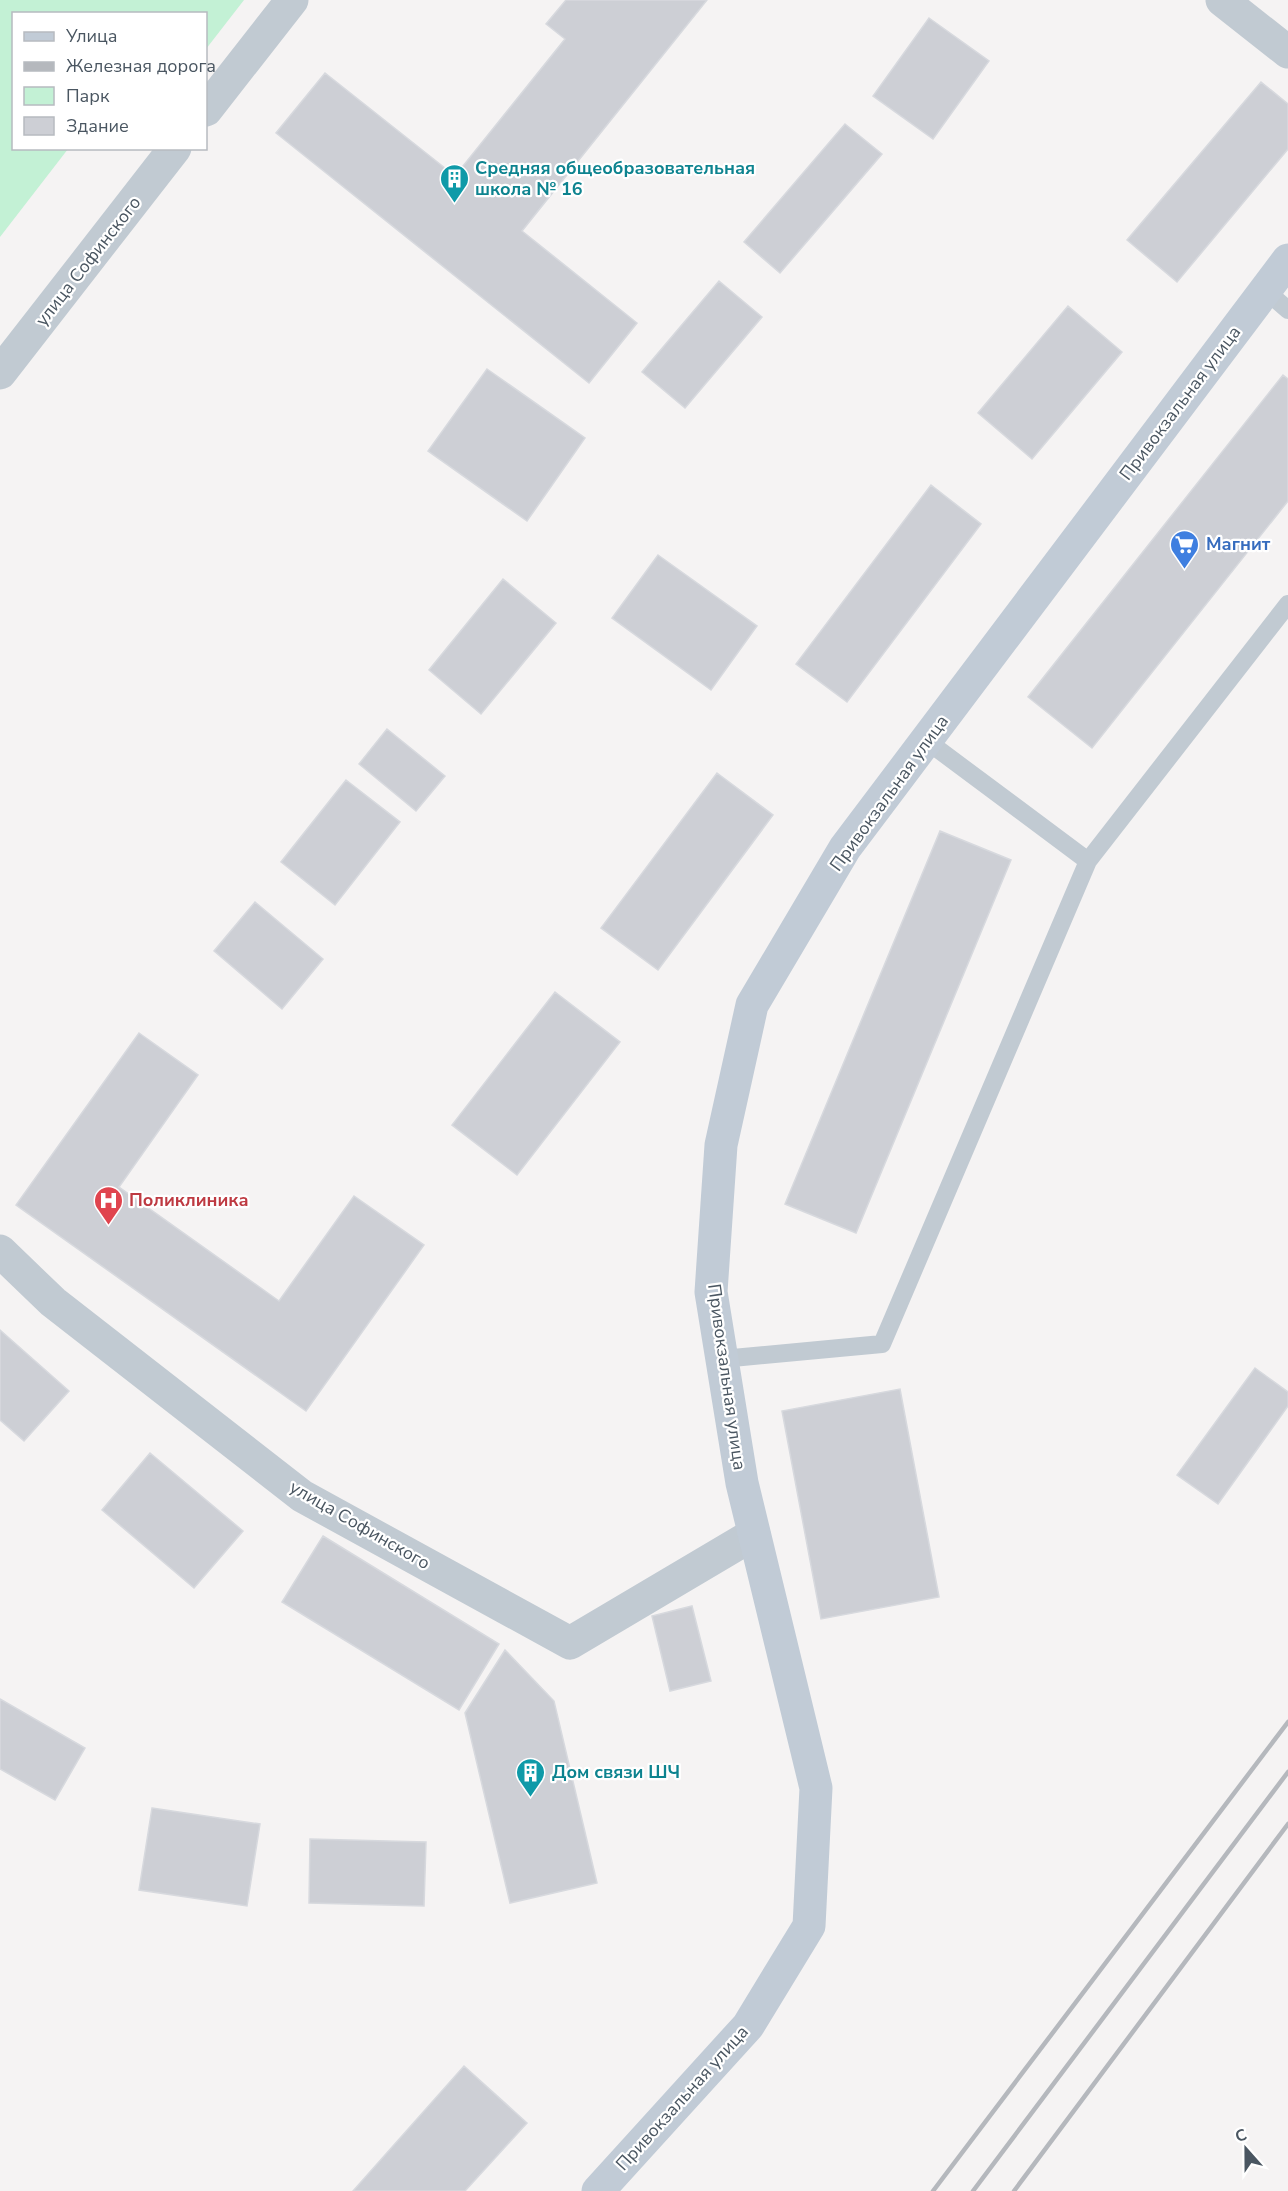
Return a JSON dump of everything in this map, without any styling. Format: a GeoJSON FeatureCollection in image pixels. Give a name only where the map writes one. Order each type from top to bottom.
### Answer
{"type":"FeatureCollection","features":[{"type":"Feature","properties":{"kind":"main road","name":"Привокзальная улица"},"geometry":{"type":"LineString","coordinates":[[598,2191],[748,2026],[809,1926],[816,1788],[742,1483],[711,1292],[721,1145],[752,1005],[845,848],[1276,300],[1288,260]]}},
{"type":"Feature","properties":{"kind":"street"},"geometry":{"type":"LineString","coordinates":[[207,109],[292,0]]}},
{"type":"Feature","properties":{"kind":"street"},"geometry":{"type":"LineString","coordinates":[[1222,0],[1288,52]]}},
{"type":"Feature","properties":{"kind":"street","name":"улица Софинского"},"geometry":{"type":"LineString","coordinates":[[0,373],[173,150]]}},
{"type":"Feature","properties":{"kind":"street","name":"улица Софинского"},"geometry":{"type":"LineString","coordinates":[[0,1251],[52,1302],[302,1496],[570,1642],[754,1534]]}},
{"type":"Feature","properties":{"kind":"lane"},"geometry":{"type":"LineString","coordinates":[[722,1359],[882,1344],[1088,861],[1288,604]]}},
{"type":"Feature","properties":{"kind":"lane"},"geometry":{"type":"LineString","coordinates":[[927,741],[1088,861]]}},
{"type":"Feature","properties":{"kind":"green space"},"geometry":{"type":"Polygon","coordinates":[[[0,0],[244,0],[207,48],[207,12],[12,12],[12,150],[67,150],[0,237],[0,0]]]}},
{"type":"Feature","properties":{"kind":"building","name":"Средняя общеобразовательная школа № 16"},"geometry":{"type":"Polygon","coordinates":[[[566,0],[707,0],[522,231],[637,323],[589,383],[276,133],[325,73],[455,176],[565,39],[546,24],[566,0]]]}},
{"type":"Feature","properties":{"kind":"building"},"geometry":{"type":"Polygon","coordinates":[[[929,18],[989,61],[933,139],[873,96],[929,18]]]}},
{"type":"Feature","properties":{"kind":"building"},"geometry":{"type":"Polygon","coordinates":[[[1261,82],[1288,104],[1288,149],[1177,282],[1127,240],[1261,82]]]}},
{"type":"Feature","properties":{"kind":"building"},"geometry":{"type":"Polygon","coordinates":[[[845,124],[882,154],[780,273],[744,242],[845,124]]]}},
{"type":"Feature","properties":{"kind":"building"},"geometry":{"type":"Polygon","coordinates":[[[719,281],[762,317],[685,408],[642,372],[719,281]]]}},
{"type":"Feature","properties":{"kind":"building"},"geometry":{"type":"Polygon","coordinates":[[[1068,306],[1122,352],[1032,459],[978,413],[1068,306]]]}},
{"type":"Feature","properties":{"kind":"building"},"geometry":{"type":"Polygon","coordinates":[[[487,369],[585,438],[527,521],[428,451],[487,369]]]}},
{"type":"Feature","properties":{"kind":"building"},"geometry":{"type":"Polygon","coordinates":[[[1283,375],[1288,379],[1288,501],[1092,748],[1028,697],[1283,375]]]}},
{"type":"Feature","properties":{"kind":"building"},"geometry":{"type":"Polygon","coordinates":[[[931,485],[981,524],[847,702],[796,664],[931,485]]]}},
{"type":"Feature","properties":{"kind":"building"},"geometry":{"type":"Polygon","coordinates":[[[658,555],[757,626],[711,690],[612,618],[658,555]]]}},
{"type":"Feature","properties":{"kind":"building"},"geometry":{"type":"Polygon","coordinates":[[[503,579],[556,623],[481,714],[429,670],[503,579]]]}},
{"type":"Feature","properties":{"kind":"building"},"geometry":{"type":"Polygon","coordinates":[[[387,729],[445,776],[416,811],[359,764],[387,729]]]}},
{"type":"Feature","properties":{"kind":"building"},"geometry":{"type":"Polygon","coordinates":[[[717,773],[773,815],[658,970],[601,928],[717,773]]]}},
{"type":"Feature","properties":{"kind":"building"},"geometry":{"type":"Polygon","coordinates":[[[346,780],[400,822],[335,905],[281,862],[346,780]]]}},
{"type":"Feature","properties":{"kind":"building"},"geometry":{"type":"Polygon","coordinates":[[[940,831],[1011,860],[856,1233],[785,1204],[940,831]]]}},
{"type":"Feature","properties":{"kind":"building"},"geometry":{"type":"Polygon","coordinates":[[[255,902],[323,959],[282,1009],[214,951],[255,902]]]}},
{"type":"Feature","properties":{"kind":"building"},"geometry":{"type":"Polygon","coordinates":[[[555,992],[620,1042],[517,1175],[452,1125],[555,992]]]}},
{"type":"Feature","properties":{"kind":"building","name":"Поликлиника"},"geometry":{"type":"Polygon","coordinates":[[[139,1033],[198,1075],[119,1187],[279,1301],[354,1196],[424,1245],[306,1411],[16,1205],[139,1033]]]}},
{"type":"Feature","properties":{"kind":"building"},"geometry":{"type":"Polygon","coordinates":[[[0,1330],[69,1391],[24,1441],[0,1420],[0,1330]]]}},
{"type":"Feature","properties":{"kind":"building"},"geometry":{"type":"Polygon","coordinates":[[[1255,1368],[1288,1392],[1288,1406],[1218,1504],[1177,1475],[1255,1368]]]}},
{"type":"Feature","properties":{"kind":"building"},"geometry":{"type":"Polygon","coordinates":[[[900,1389],[939,1597],[821,1619],[782,1411],[900,1389]]]}},
{"type":"Feature","properties":{"kind":"building"},"geometry":{"type":"Polygon","coordinates":[[[150,1453],[243,1531],[194,1588],[102,1510],[150,1453]]]}},
{"type":"Feature","properties":{"kind":"building"},"geometry":{"type":"Polygon","coordinates":[[[323,1536],[499,1644],[459,1710],[282,1602],[323,1536]]]}},
{"type":"Feature","properties":{"kind":"building"},"geometry":{"type":"Polygon","coordinates":[[[692,1606],[711,1681],[670,1691],[652,1616],[692,1606]]]}},
{"type":"Feature","properties":{"kind":"building","name":"Дом связи ШЧ"},"geometry":{"type":"Polygon","coordinates":[[[505,1650],[554,1701],[597,1883],[510,1903],[465,1713],[505,1650]]]}},
{"type":"Feature","properties":{"kind":"building"},"geometry":{"type":"Polygon","coordinates":[[[0,1699],[85,1748],[55,1800],[0,1769],[0,1699]]]}},
{"type":"Feature","properties":{"kind":"building"},"geometry":{"type":"Polygon","coordinates":[[[152,1808],[260,1824],[247,1906],[139,1890],[152,1808]]]}},
{"type":"Feature","properties":{"kind":"building"},"geometry":{"type":"Polygon","coordinates":[[[310,1839],[426,1842],[424,1906],[309,1903],[310,1839]]]}},
{"type":"Feature","properties":{"kind":"building"},"geometry":{"type":"Polygon","coordinates":[[[464,2066],[527,2123],[465,2191],[353,2191],[464,2066]]]}},
{"type":"Feature","properties":{"kind":"railway"},"geometry":{"type":"LineString","coordinates":[[933,2191],[1288,1722]]}},
{"type":"Feature","properties":{"kind":"railway"},"geometry":{"type":"LineString","coordinates":[[973,2191],[1288,1772]]}},
{"type":"Feature","properties":{"kind":"railway"},"geometry":{"type":"LineString","coordinates":[[1014,2191],[1288,1824]]}},
{"type":"Feature","properties":{"kind":"place","name":"Средняя общеобразовательная школа № 16"},"geometry":{"type":"Point","coordinates":[454,204]}},
{"type":"Feature","properties":{"kind":"place","name":"Магнит"},"geometry":{"type":"Point","coordinates":[1185,570]}},
{"type":"Feature","properties":{"kind":"place","name":"Поликлиника"},"geometry":{"type":"Point","coordinates":[108,1226]}},
{"type":"Feature","properties":{"kind":"place","name":"Дом связи ШЧ"},"geometry":{"type":"Point","coordinates":[531,1798]}}]}
